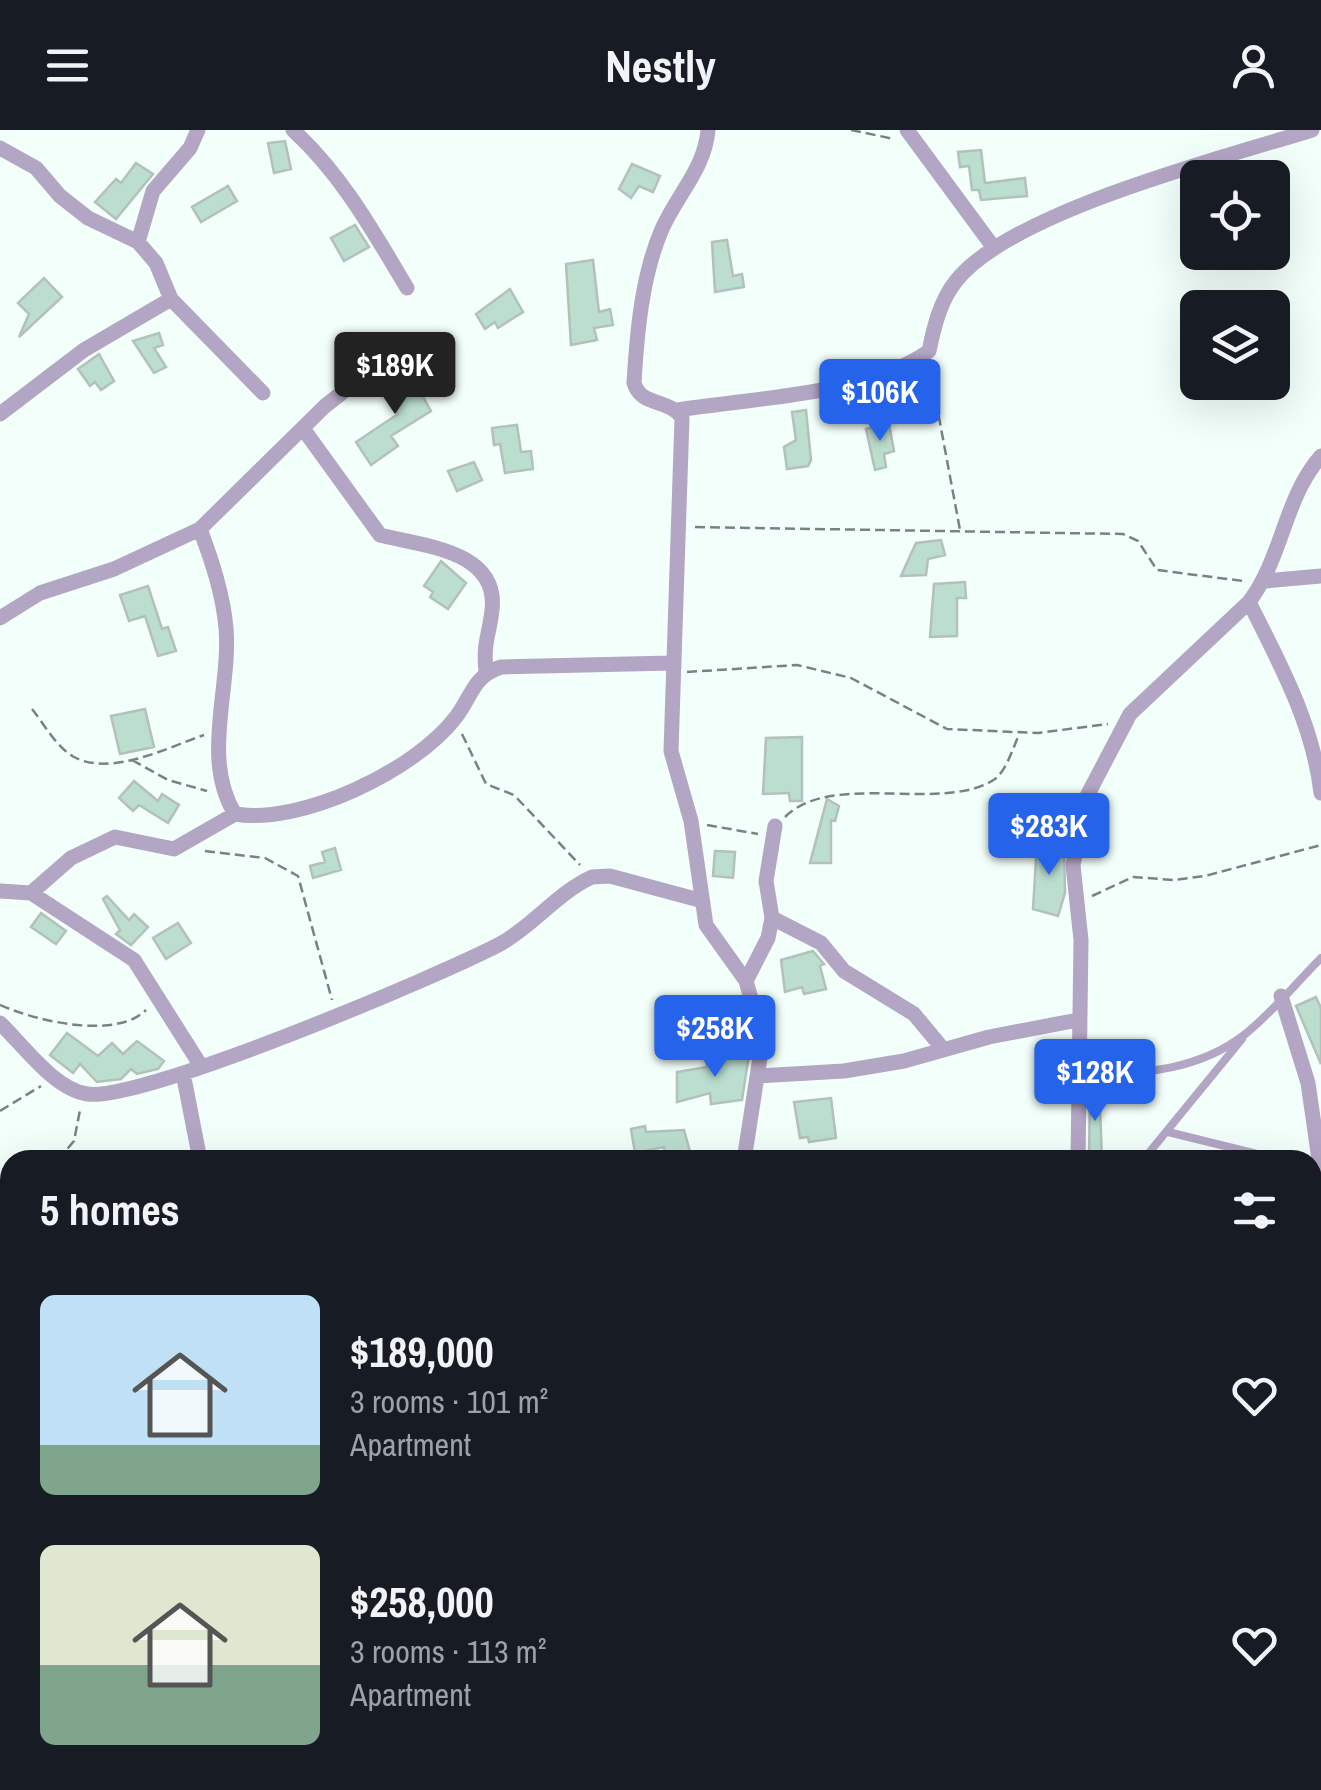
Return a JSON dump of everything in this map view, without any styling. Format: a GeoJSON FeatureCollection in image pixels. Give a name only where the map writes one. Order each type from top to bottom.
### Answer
{"type":"FeatureCollection","features":[{"type":"Feature","properties":{"kind":"street"},"geometry":{"type":"LineString","coordinates":[[138,242],[153,191],[190,148],[198,130]]}},
{"type":"Feature","properties":{"kind":"street"},"geometry":{"type":"LineString","coordinates":[[293,130],[322,157],[354,199],[407,288]]}},
{"type":"Feature","properties":{"kind":"street"},"geometry":{"type":"LineString","coordinates":[[708,130],[700,162],[662,228],[653,255],[635,361],[636,391],[676,410],[828,386],[907,367],[929,352],[936,318],[956,280],[994,248],[1086,203],[1312,130]]}},
{"type":"Feature","properties":{"kind":"street"},"geometry":{"type":"LineString","coordinates":[[907,130],[994,248]]}},
{"type":"Feature","properties":{"kind":"street"},"geometry":{"type":"LineString","coordinates":[[0,148],[36,168],[60,196],[88,218],[138,242],[156,263],[171,299],[263,392]]}},
{"type":"Feature","properties":{"kind":"street"},"geometry":{"type":"LineString","coordinates":[[0,414],[84,350],[171,299]]}},
{"type":"Feature","properties":{"kind":"street"},"geometry":{"type":"LineString","coordinates":[[0,618],[40,593],[114,569],[200,530],[325,406],[402,346]]}},
{"type":"Feature","properties":{"kind":"street"},"geometry":{"type":"LineString","coordinates":[[676,410],[684,434],[680,590],[671,668],[671,751],[691,821],[699,900],[706,926],[746,980],[761,1051],[746,1150]]}},
{"type":"Feature","properties":{"kind":"street"},"geometry":{"type":"LineString","coordinates":[[304,430],[380,536],[452,551],[470,561],[490,583],[492,610],[483,640],[486,672]]}},
{"type":"Feature","properties":{"kind":"street"},"geometry":{"type":"LineString","coordinates":[[1078,1150],[1081,940],[1073,865],[1087,796],[1130,714],[1250,602],[1265,581],[1300,483],[1321,456]]}},
{"type":"Feature","properties":{"kind":"street"},"geometry":{"type":"LineString","coordinates":[[200,530],[214,564],[226,630],[220,730],[223,796],[235,814],[254,818],[294,812],[363,790],[455,719],[486,672],[501,667],[671,668]]}},
{"type":"Feature","properties":{"kind":"street"},"geometry":{"type":"LineString","coordinates":[[1265,581],[1321,576]]}},
{"type":"Feature","properties":{"kind":"street"},"geometry":{"type":"LineString","coordinates":[[1250,602],[1292,686],[1319,753],[1321,793]]}},
{"type":"Feature","properties":{"kind":"street"},"geometry":{"type":"LineString","coordinates":[[31,893],[71,858],[115,837],[174,849],[190,844],[235,814]]}},
{"type":"Feature","properties":{"kind":"street"},"geometry":{"type":"LineString","coordinates":[[746,980],[768,938],[772,918],[766,880],[776,826]]}},
{"type":"Feature","properties":{"kind":"street"},"geometry":{"type":"LineString","coordinates":[[0,1023],[56,1078],[83,1094],[112,1096],[336,1013],[502,942],[592,877],[610,876],[699,900]]}},
{"type":"Feature","properties":{"kind":"street"},"geometry":{"type":"LineString","coordinates":[[0,890],[31,893],[134,960],[201,1066]]}},
{"type":"Feature","properties":{"kind":"street"},"geometry":{"type":"LineString","coordinates":[[772,918],[820,943],[844,971],[914,1014],[943,1049]]}},
{"type":"Feature","properties":{"kind":"street"},"geometry":{"type":"LineString","coordinates":[[1282,996],[1308,1083],[1316,1150]]}},
{"type":"Feature","properties":{"kind":"street"},"geometry":{"type":"LineString","coordinates":[[758,1076],[844,1071],[1078,1020]]}},
{"type":"Feature","properties":{"kind":"street"},"geometry":{"type":"LineString","coordinates":[[182,1073],[198,1150]]}},
{"type":"Feature","properties":{"kind":"lane"},"geometry":{"type":"LineString","coordinates":[[1151,1150],[1245,1035],[1321,958]]}},
{"type":"Feature","properties":{"kind":"lane"},"geometry":{"type":"LineString","coordinates":[[1078,1077],[1151,1073],[1198,1062],[1245,1035]]}},
{"type":"Feature","properties":{"kind":"lane"},"geometry":{"type":"LineString","coordinates":[[1168,1132],[1241,1150]]}},
{"type":"Feature","properties":{"kind":"path"},"geometry":{"type":"LineString","coordinates":[[851,130],[882,135],[918,148]]}},
{"type":"Feature","properties":{"kind":"path"},"geometry":{"type":"LineString","coordinates":[[907,367],[928,382],[935,396],[960,531]]}},
{"type":"Feature","properties":{"kind":"path"},"geometry":{"type":"LineString","coordinates":[[680,527],[1122,534],[1138,541],[1158,570],[1265,581]]}},
{"type":"Feature","properties":{"kind":"path"},"geometry":{"type":"LineString","coordinates":[[671,668],[797,665],[851,678],[947,729],[1096,729],[1130,714]]}},
{"type":"Feature","properties":{"kind":"path"},"geometry":{"type":"LineString","coordinates":[[32,709],[74,758],[102,763],[130,759],[220,730]]}},
{"type":"Feature","properties":{"kind":"path"},"geometry":{"type":"LineString","coordinates":[[455,719],[486,784],[514,795],[592,877]]}},
{"type":"Feature","properties":{"kind":"path"},"geometry":{"type":"LineString","coordinates":[[691,821],[755,835],[776,826],[791,810],[834,796],[954,790],[989,782],[1000,773],[1020,732]]}},
{"type":"Feature","properties":{"kind":"path"},"geometry":{"type":"LineString","coordinates":[[130,759],[168,780],[223,796]]}},
{"type":"Feature","properties":{"kind":"path"},"geometry":{"type":"LineString","coordinates":[[190,844],[228,856],[265,858],[298,876],[336,1013]]}},
{"type":"Feature","properties":{"kind":"path"},"geometry":{"type":"LineString","coordinates":[[1076,900],[1133,877],[1173,880],[1204,876],[1321,845]]}},
{"type":"Feature","properties":{"kind":"path"},"geometry":{"type":"LineString","coordinates":[[0,1006],[67,1022],[113,1027],[144,1012],[155,990]]}},
{"type":"Feature","properties":{"kind":"path"},"geometry":{"type":"LineString","coordinates":[[0,1112],[56,1078]]}},
{"type":"Feature","properties":{"kind":"path"},"geometry":{"type":"LineString","coordinates":[[66,1150],[74,1141],[83,1094]]}},
{"type":"Feature","properties":{"kind":"building"},"geometry":{"type":"Polygon","coordinates":[[[285,141],[291,169],[274,173],[268,143],[285,141]]]}},
{"type":"Feature","properties":{"kind":"building"},"geometry":{"type":"Polygon","coordinates":[[[981,150],[985,183],[1025,178],[1027,196],[981,200],[979,190],[972,190],[969,166],[960,167],[958,152],[981,150]]]}},
{"type":"Feature","properties":{"kind":"building"},"geometry":{"type":"Polygon","coordinates":[[[136,163],[153,174],[116,219],[95,202],[116,179],[121,183],[136,163]]]}},
{"type":"Feature","properties":{"kind":"building"},"geometry":{"type":"Polygon","coordinates":[[[632,164],[660,176],[653,192],[639,186],[631,198],[619,189],[632,164]]]}},
{"type":"Feature","properties":{"kind":"building"},"geometry":{"type":"Polygon","coordinates":[[[228,186],[237,201],[201,222],[192,207],[228,186]]]}},
{"type":"Feature","properties":{"kind":"building"},"geometry":{"type":"Polygon","coordinates":[[[355,225],[369,247],[344,261],[331,238],[355,225]]]}},
{"type":"Feature","properties":{"kind":"building"},"geometry":{"type":"Polygon","coordinates":[[[727,240],[733,276],[742,274],[744,287],[715,292],[712,242],[727,240]]]}},
{"type":"Feature","properties":{"kind":"building"},"geometry":{"type":"Polygon","coordinates":[[[593,260],[599,312],[610,309],[613,325],[594,328],[597,340],[571,345],[566,264],[593,260]]]}},
{"type":"Feature","properties":{"kind":"building"},"geometry":{"type":"Polygon","coordinates":[[[44,278],[62,297],[19,337],[29,314],[18,303],[44,278]]]}},
{"type":"Feature","properties":{"kind":"building"},"geometry":{"type":"Polygon","coordinates":[[[510,289],[523,312],[498,328],[495,322],[485,329],[476,314],[510,289]]]}},
{"type":"Feature","properties":{"kind":"building"},"geometry":{"type":"Polygon","coordinates":[[[159,333],[163,345],[154,348],[166,367],[154,373],[133,341],[159,333]]]}},
{"type":"Feature","properties":{"kind":"building"},"geometry":{"type":"Polygon","coordinates":[[[99,354],[114,381],[101,390],[95,382],[90,386],[78,369],[99,354]]]}},
{"type":"Feature","properties":{"kind":"building"},"geometry":{"type":"Polygon","coordinates":[[[408,370],[431,411],[391,436],[398,446],[371,465],[356,442],[398,414],[381,387],[408,370]]]}},
{"type":"Feature","properties":{"kind":"building"},"geometry":{"type":"Polygon","coordinates":[[[806,410],[811,460],[808,466],[787,469],[784,447],[796,440],[792,412],[806,410]]]}},
{"type":"Feature","properties":{"kind":"building"},"geometry":{"type":"Polygon","coordinates":[[[889,424],[894,451],[884,454],[886,467],[875,470],[866,429],[889,424]]]}},
{"type":"Feature","properties":{"kind":"building"},"geometry":{"type":"Polygon","coordinates":[[[517,425],[521,452],[531,451],[533,469],[505,473],[500,444],[494,445],[492,428],[517,425]]]}},
{"type":"Feature","properties":{"kind":"building"},"geometry":{"type":"Polygon","coordinates":[[[474,462],[482,480],[457,491],[448,471],[474,462]]]}},
{"type":"Feature","properties":{"kind":"building"},"geometry":{"type":"Polygon","coordinates":[[[941,540],[945,555],[928,559],[926,575],[901,576],[916,543],[941,540]]]}},
{"type":"Feature","properties":{"kind":"building"},"geometry":{"type":"Polygon","coordinates":[[[441,561],[466,583],[448,609],[430,597],[433,592],[424,586],[441,561]]]}},
{"type":"Feature","properties":{"kind":"building"},"geometry":{"type":"Polygon","coordinates":[[[965,582],[966,598],[957,598],[957,636],[930,637],[934,584],[965,582]]]}},
{"type":"Feature","properties":{"kind":"building"},"geometry":{"type":"Polygon","coordinates":[[[148,586],[162,629],[168,627],[176,651],[158,656],[145,616],[129,621],[120,595],[148,586]]]}},
{"type":"Feature","properties":{"kind":"building"},"geometry":{"type":"Polygon","coordinates":[[[145,709],[154,747],[120,754],[111,716],[145,709]]]}},
{"type":"Feature","properties":{"kind":"building"},"geometry":{"type":"Polygon","coordinates":[[[802,737],[802,801],[790,801],[789,793],[763,794],[766,738],[802,737]]]}},
{"type":"Feature","properties":{"kind":"building"},"geometry":{"type":"Polygon","coordinates":[[[134,781],[158,801],[162,794],[179,805],[168,823],[139,805],[133,811],[119,798],[134,781]]]}},
{"type":"Feature","properties":{"kind":"building"},"geometry":{"type":"Polygon","coordinates":[[[827,799],[839,806],[835,821],[831,820],[831,863],[810,863],[827,799]]]}},
{"type":"Feature","properties":{"kind":"building"},"geometry":{"type":"Polygon","coordinates":[[[1037,842],[1064,844],[1065,893],[1058,916],[1033,909],[1037,842]]]}},
{"type":"Feature","properties":{"kind":"building"},"geometry":{"type":"Polygon","coordinates":[[[335,848],[341,870],[313,878],[310,866],[325,862],[322,852],[335,848]]]}},
{"type":"Feature","properties":{"kind":"building"},"geometry":{"type":"Polygon","coordinates":[[[715,851],[735,852],[733,878],[713,876],[715,851]]]}},
{"type":"Feature","properties":{"kind":"building"},"geometry":{"type":"Polygon","coordinates":[[[107,896],[129,920],[134,914],[148,927],[131,945],[116,934],[120,930],[103,899],[107,896]]]}},
{"type":"Feature","properties":{"kind":"building"},"geometry":{"type":"Polygon","coordinates":[[[41,913],[66,931],[56,944],[31,927],[41,913]]]}},
{"type":"Feature","properties":{"kind":"building"},"geometry":{"type":"Polygon","coordinates":[[[178,923],[191,943],[166,959],[153,938],[178,923]]]}},
{"type":"Feature","properties":{"kind":"building"},"geometry":{"type":"Polygon","coordinates":[[[813,951],[824,964],[820,966],[826,989],[804,994],[802,987],[785,992],[781,960],[813,951]]]}},
{"type":"Feature","properties":{"kind":"building"},"geometry":{"type":"Polygon","coordinates":[[[1316,997],[1321,1008],[1321,1064],[1296,1006],[1316,997]]]}},
{"type":"Feature","properties":{"kind":"building"},"geometry":{"type":"Polygon","coordinates":[[[67,1033],[98,1056],[112,1043],[123,1054],[137,1041],[164,1061],[158,1069],[137,1074],[131,1069],[121,1079],[97,1082],[80,1064],[73,1073],[50,1055],[67,1033]]]}},
{"type":"Feature","properties":{"kind":"building"},"geometry":{"type":"Polygon","coordinates":[[[1147,1048],[1147,1064],[1090,1069],[1091,1050],[1147,1048]]]}},
{"type":"Feature","properties":{"kind":"building"},"geometry":{"type":"Polygon","coordinates":[[[749,1055],[742,1100],[711,1104],[710,1093],[677,1102],[677,1072],[707,1067],[706,1060],[749,1055]]]}},
{"type":"Feature","properties":{"kind":"building"},"geometry":{"type":"Polygon","coordinates":[[[1099,1083],[1102,1150],[1089,1150],[1090,1084],[1099,1083]]]}},
{"type":"Feature","properties":{"kind":"building"},"geometry":{"type":"Polygon","coordinates":[[[831,1098],[836,1138],[809,1142],[808,1137],[800,1138],[794,1102],[831,1098]]]}},
{"type":"Feature","properties":{"kind":"building"},"geometry":{"type":"Polygon","coordinates":[[[645,1126],[646,1132],[684,1130],[690,1150],[634,1150],[631,1129],[645,1126]]]}}]}
